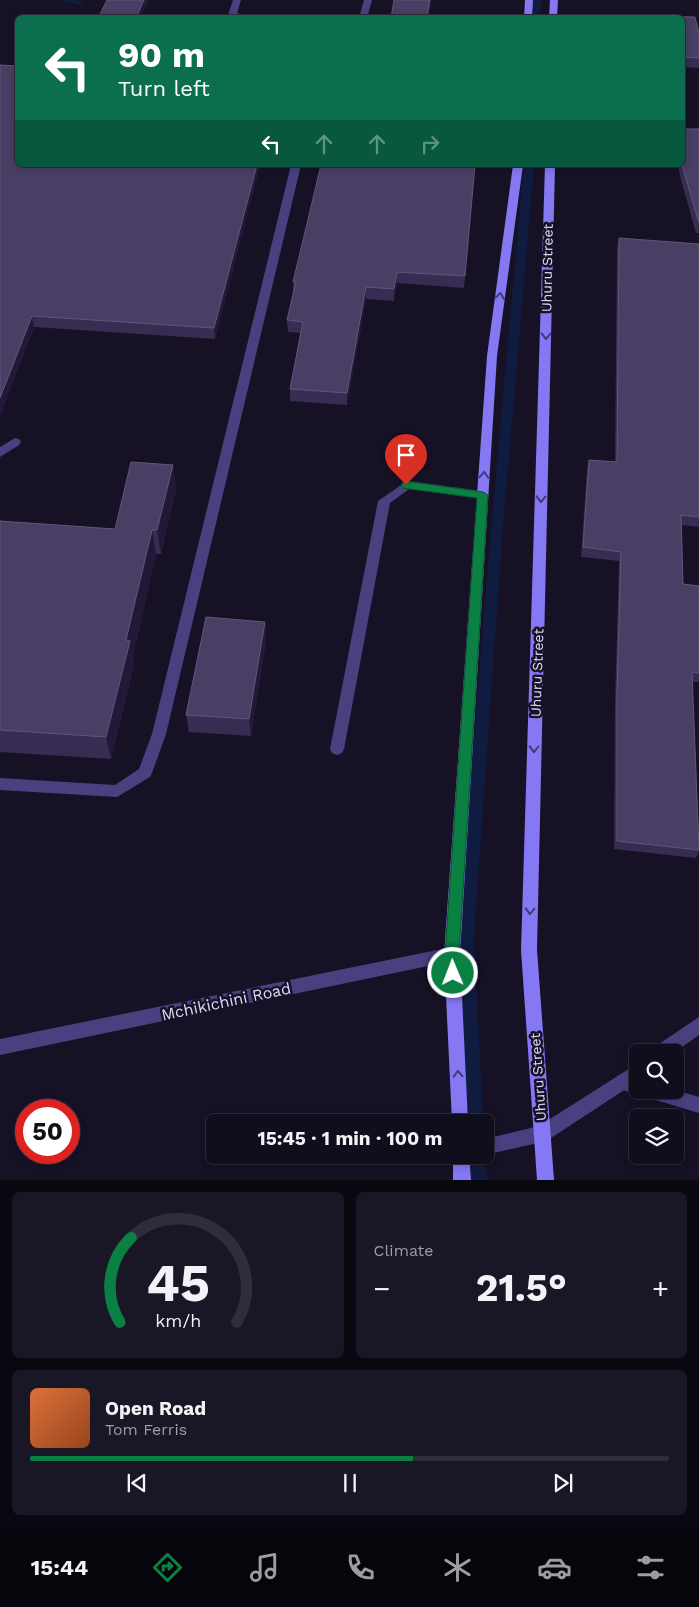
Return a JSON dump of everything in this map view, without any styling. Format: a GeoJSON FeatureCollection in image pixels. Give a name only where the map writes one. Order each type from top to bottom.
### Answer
{"type":"FeatureCollection","features":[{"type":"Feature","properties":{"kind":"main road"},"geometry":{"type":"LineString","coordinates":[[528,15],[529,0]]}},
{"type":"Feature","properties":{"kind":"main road"},"geometry":{"type":"LineString","coordinates":[[554,0],[554,15]]}},
{"type":"Feature","properties":{"kind":"main road"},"geometry":{"type":"LineString","coordinates":[[460,1114],[452,954],[492,356],[518,167]]}},
{"type":"Feature","properties":{"kind":"main road","name":"Uhuru Street"},"geometry":{"type":"LineString","coordinates":[[546,1180],[529,950],[550,167]]}},
{"type":"Feature","properties":{"kind":"main road"},"geometry":{"type":"LineString","coordinates":[[461,1164],[462,1180]]}},
{"type":"Feature","properties":{"kind":"street"},"geometry":{"type":"LineString","coordinates":[[232,15],[237,0]]}},
{"type":"Feature","properties":{"kind":"street"},"geometry":{"type":"LineString","coordinates":[[364,15],[368,0]]}},
{"type":"Feature","properties":{"kind":"street"},"geometry":{"type":"LineString","coordinates":[[0,784],[118,791],[145,773],[159,734],[296,167]]}},
{"type":"Feature","properties":{"kind":"street"},"geometry":{"type":"LineString","coordinates":[[0,453],[15,442]]}},
{"type":"Feature","properties":{"kind":"street"},"geometry":{"type":"LineString","coordinates":[[337,749],[384,501],[406,485],[483,495]]}},
{"type":"Feature","properties":{"kind":"street","name":"Mchikichini Road"},"geometry":{"type":"LineString","coordinates":[[0,1047],[452,954]]}},
{"type":"Feature","properties":{"kind":"street"},"geometry":{"type":"LineString","coordinates":[[673,1044],[699,1025]]}},
{"type":"Feature","properties":{"kind":"street"},"geometry":{"type":"LineString","coordinates":[[494,1145],[542,1134],[629,1085]]}},
{"type":"Feature","properties":{"kind":"street"},"geometry":{"type":"LineString","coordinates":[[679,1099],[699,1105]]}},
{"type":"Feature","properties":{"kind":"building"},"geometry":{"type":"Polygon","coordinates":[[[107,0],[144,0],[137,15],[100,15],[107,0]]]}},
{"type":"Feature","properties":{"kind":"building"},"geometry":{"type":"Polygon","coordinates":[[[394,0],[430,0],[428,15],[392,15],[394,0]]]}},
{"type":"Feature","properties":{"kind":"building"},"geometry":{"type":"Polygon","coordinates":[[[685,17],[695,17],[699,33],[699,58],[685,57],[685,17]]]}},
{"type":"Feature","properties":{"kind":"building"},"geometry":{"type":"Polygon","coordinates":[[[0,65],[15,66],[15,167],[256,167],[214,328],[32,316],[0,398],[0,65]]]}},
{"type":"Feature","properties":{"kind":"building"},"geometry":{"type":"Polygon","coordinates":[[[685,129],[699,129],[699,223],[683,167],[685,167],[685,129]]]}},
{"type":"Feature","properties":{"kind":"building"},"geometry":{"type":"Polygon","coordinates":[[[321,167],[475,167],[465,276],[397,272],[394,289],[366,287],[347,393],[290,389],[303,322],[287,320],[296,282],[293,282],[321,167]]]}},
{"type":"Feature","properties":{"kind":"building"},"geometry":{"type":"Polygon","coordinates":[[[619,238],[699,244],[699,517],[681,515],[683,584],[699,586],[699,673],[692,672],[699,850],[617,841],[617,693],[621,552],[583,547],[589,460],[617,462],[619,238]]]}},
{"type":"Feature","properties":{"kind":"building"},"geometry":{"type":"Polygon","coordinates":[[[131,462],[173,465],[157,530],[152,530],[126,640],[130,641],[106,737],[0,730],[0,521],[115,529],[131,462]]]}},
{"type":"Feature","properties":{"kind":"building"},"geometry":{"type":"Polygon","coordinates":[[[206,617],[265,622],[249,719],[186,715],[206,617]]]}},
{"type":"Feature","properties":{"kind":"waterway"},"geometry":{"type":"LineString","coordinates":[[61,0],[80,3]]}},
{"type":"Feature","properties":{"kind":"waterway"},"geometry":{"type":"LineString","coordinates":[[536,15],[537,0]]}},
{"type":"Feature","properties":{"kind":"waterway"},"geometry":{"type":"LineString","coordinates":[[475,1114],[466,938],[496,539],[529,167]]}},
{"type":"Feature","properties":{"kind":"waterway"},"geometry":{"type":"LineString","coordinates":[[477,1164],[478,1180]]}},
{"type":"Feature","properties":{"kind":"route"},"geometry":{"type":"LineString","coordinates":[[406,485],[483,495],[452,954],[453,973]]}}]}
